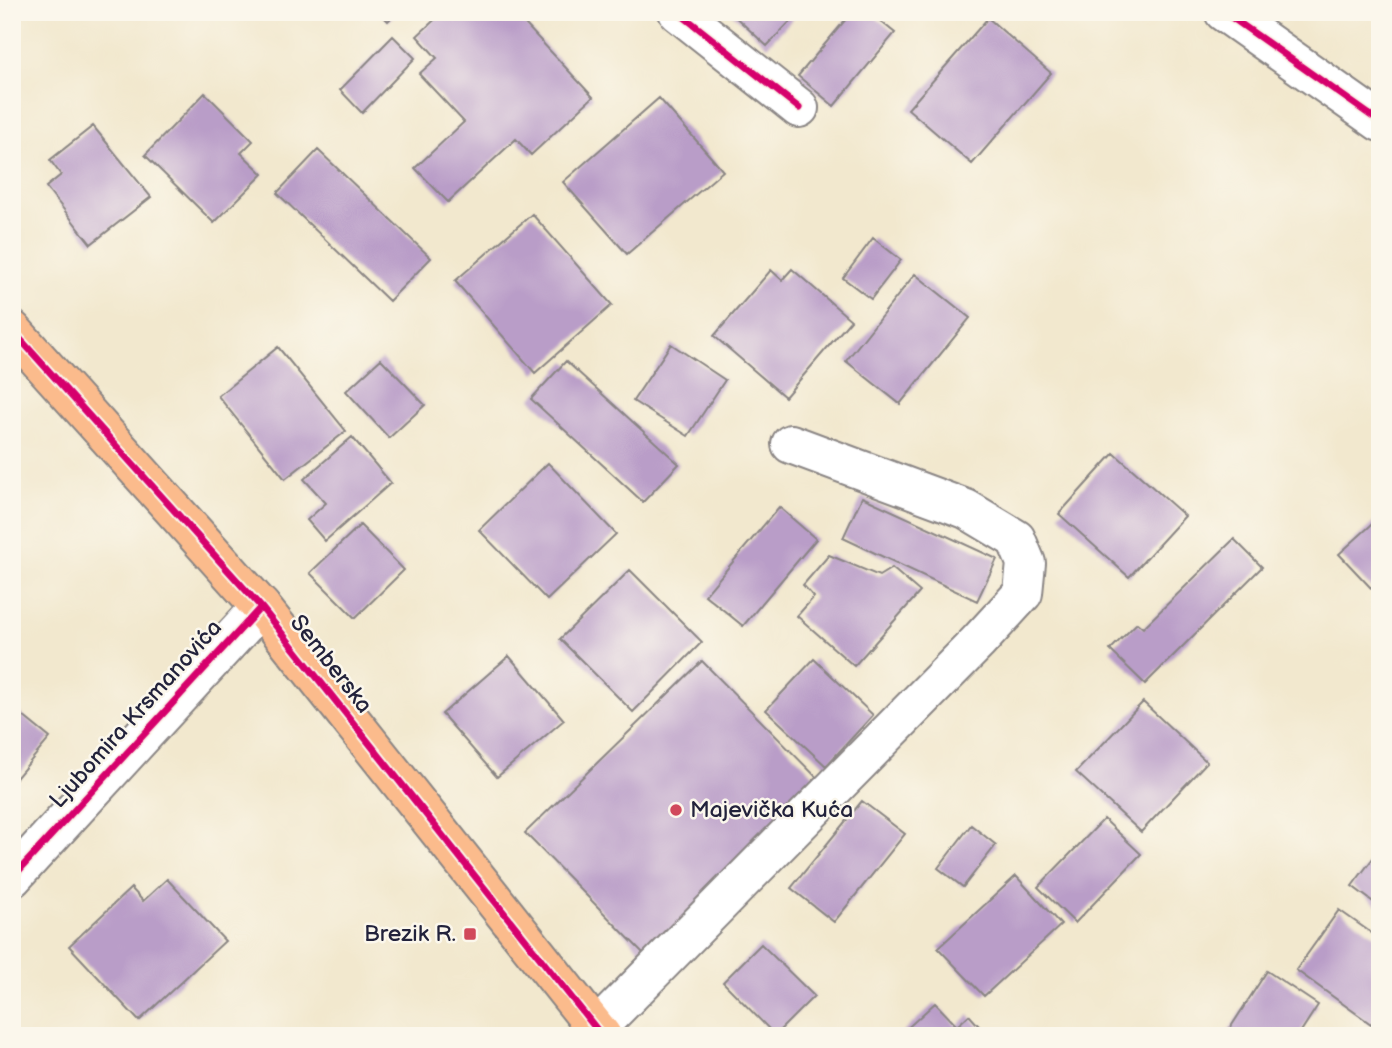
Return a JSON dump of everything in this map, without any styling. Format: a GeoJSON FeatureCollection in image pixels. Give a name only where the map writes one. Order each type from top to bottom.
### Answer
{"type":"FeatureCollection","features":[{"type":"Feature","properties":{"kind":"main road","name":"Semberska"},"geometry":{"type":"LineString","coordinates":[[12,330],[261,607],[599,1032]]}},
{"type":"Feature","properties":{"kind":"street"},"geometry":{"type":"LineString","coordinates":[[678,12],[799,108]]}},
{"type":"Feature","properties":{"kind":"street"},"geometry":{"type":"LineString","coordinates":[[1224,12],[1380,122]]}},
{"type":"Feature","properties":{"kind":"street"},"geometry":{"type":"LineString","coordinates":[[599,1032],[1023,593],[1026,563],[1016,539],[966,509],[791,444]]}},
{"type":"Feature","properties":{"kind":"street","name":"Ljubomira Krsmanovića"},"geometry":{"type":"LineString","coordinates":[[12,878],[261,607]]}},
{"type":"Feature","properties":{"kind":"building"},"geometry":{"type":"Polygon","coordinates":[[[379,12],[397,12],[388,21],[379,12]]]}},
{"type":"Feature","properties":{"kind":"building"},"geometry":{"type":"Polygon","coordinates":[[[443,12],[514,12],[593,97],[531,155],[516,139],[448,202],[415,168],[464,122],[419,74],[437,58],[417,36],[443,12]]]}},
{"type":"Feature","properties":{"kind":"building"},"geometry":{"type":"Polygon","coordinates":[[[730,12],[799,12],[767,46],[730,12]]]}},
{"type":"Feature","properties":{"kind":"building"},"geometry":{"type":"Polygon","coordinates":[[[852,12],[869,12],[895,33],[834,106],[798,76],[852,12]]]}},
{"type":"Feature","properties":{"kind":"building"},"geometry":{"type":"Polygon","coordinates":[[[988,18],[1051,73],[972,164],[908,109],[988,18]]]}},
{"type":"Feature","properties":{"kind":"building"},"geometry":{"type":"Polygon","coordinates":[[[393,36],[415,58],[362,113],[340,90],[393,36]]]}},
{"type":"Feature","properties":{"kind":"building"},"geometry":{"type":"Polygon","coordinates":[[[205,93],[253,141],[241,153],[263,174],[214,223],[145,155],[205,93]]]}},
{"type":"Feature","properties":{"kind":"building"},"geometry":{"type":"Polygon","coordinates":[[[659,98],[723,171],[627,254],[563,182],[659,98]]]}},
{"type":"Feature","properties":{"kind":"building"},"geometry":{"type":"Polygon","coordinates":[[[93,126],[151,197],[91,244],[46,187],[61,175],[50,160],[93,126]]]}},
{"type":"Feature","properties":{"kind":"building"},"geometry":{"type":"Polygon","coordinates":[[[318,150],[431,258],[389,301],[277,193],[318,150]]]}},
{"type":"Feature","properties":{"kind":"building"},"geometry":{"type":"Polygon","coordinates":[[[532,214],[612,305],[535,373],[455,281],[532,214]]]}},
{"type":"Feature","properties":{"kind":"building"},"geometry":{"type":"Polygon","coordinates":[[[873,238],[901,260],[871,299],[843,278],[873,238]]]}},
{"type":"Feature","properties":{"kind":"building"},"geometry":{"type":"Polygon","coordinates":[[[792,269],[851,320],[785,397],[714,336],[771,270],[782,280],[792,269]]]}},
{"type":"Feature","properties":{"kind":"building"},"geometry":{"type":"Polygon","coordinates":[[[915,274],[970,318],[900,404],[846,361],[915,274]]]}},
{"type":"Feature","properties":{"kind":"building"},"geometry":{"type":"Polygon","coordinates":[[[671,344],[725,380],[688,436],[633,401],[671,344]]]}},
{"type":"Feature","properties":{"kind":"building"},"geometry":{"type":"Polygon","coordinates":[[[278,347],[346,431],[285,479],[218,396],[278,347]]]}},
{"type":"Feature","properties":{"kind":"building"},"geometry":{"type":"Polygon","coordinates":[[[381,359],[425,405],[389,438],[346,391],[381,359]]]}},
{"type":"Feature","properties":{"kind":"building"},"geometry":{"type":"Polygon","coordinates":[[[566,361],[679,464],[643,502],[531,399],[566,361]]]}},
{"type":"Feature","properties":{"kind":"building"},"geometry":{"type":"Polygon","coordinates":[[[352,437],[391,483],[325,541],[307,520],[326,503],[304,479],[352,437]]]}},
{"type":"Feature","properties":{"kind":"building"},"geometry":{"type":"Polygon","coordinates":[[[1114,453],[1185,516],[1129,577],[1059,514],[1114,453]]]}},
{"type":"Feature","properties":{"kind":"building"},"geometry":{"type":"Polygon","coordinates":[[[548,463],[616,534],[547,600],[479,530],[548,463]]]}},
{"type":"Feature","properties":{"kind":"building"},"geometry":{"type":"Polygon","coordinates":[[[862,497],[997,559],[977,601],[843,538],[862,497]]]}},
{"type":"Feature","properties":{"kind":"building"},"geometry":{"type":"Polygon","coordinates":[[[779,507],[816,539],[743,626],[705,595],[779,507]]]}},
{"type":"Feature","properties":{"kind":"building"},"geometry":{"type":"Polygon","coordinates":[[[1380,517],[1380,580],[1371,588],[1339,554],[1380,517]]]}},
{"type":"Feature","properties":{"kind":"building"},"geometry":{"type":"Polygon","coordinates":[[[360,525],[404,570],[355,618],[310,573],[360,525]]]}},
{"type":"Feature","properties":{"kind":"building"},"geometry":{"type":"Polygon","coordinates":[[[1234,539],[1262,567],[1145,684],[1110,650],[1137,623],[1143,628],[1234,539]]]}},
{"type":"Feature","properties":{"kind":"building"},"geometry":{"type":"Polygon","coordinates":[[[829,555],[879,576],[892,568],[920,592],[854,666],[797,616],[814,597],[803,585],[829,555]]]}},
{"type":"Feature","properties":{"kind":"building"},"geometry":{"type":"Polygon","coordinates":[[[630,570],[702,642],[633,712],[560,639],[630,570]]]}},
{"type":"Feature","properties":{"kind":"building"},"geometry":{"type":"Polygon","coordinates":[[[509,656],[564,720],[497,777],[442,714],[509,656]]]}},
{"type":"Feature","properties":{"kind":"building"},"geometry":{"type":"Polygon","coordinates":[[[814,659],[873,715],[826,766],[766,710],[814,659]]]}},
{"type":"Feature","properties":{"kind":"building","name":"Majevička Kuća"},"geometry":{"type":"Polygon","coordinates":[[[702,661],[827,788],[650,960],[525,833],[702,661]]]}},
{"type":"Feature","properties":{"kind":"building"},"geometry":{"type":"Polygon","coordinates":[[[1143,702],[1207,762],[1141,832],[1076,772],[1143,702]]]}},
{"type":"Feature","properties":{"kind":"building"},"geometry":{"type":"Polygon","coordinates":[[[12,707],[50,738],[12,783],[12,707]]]}},
{"type":"Feature","properties":{"kind":"building"},"geometry":{"type":"Polygon","coordinates":[[[862,801],[905,834],[834,922],[791,888],[862,801]]]}},
{"type":"Feature","properties":{"kind":"building"},"geometry":{"type":"Polygon","coordinates":[[[1104,819],[1141,854],[1075,923],[1038,887],[1104,819]]]}},
{"type":"Feature","properties":{"kind":"building"},"geometry":{"type":"Polygon","coordinates":[[[971,825],[996,845],[963,887],[938,868],[971,825]]]}},
{"type":"Feature","properties":{"kind":"building"},"geometry":{"type":"Polygon","coordinates":[[[1380,849],[1380,907],[1352,886],[1380,849]]]}},
{"type":"Feature","properties":{"kind":"building"},"geometry":{"type":"Polygon","coordinates":[[[1016,876],[1061,925],[984,996],[938,948],[1016,876]]]}},
{"type":"Feature","properties":{"kind":"building"},"geometry":{"type":"Polygon","coordinates":[[[167,879],[225,941],[139,1021],[69,946],[131,888],[143,901],[167,879]]]}},
{"type":"Feature","properties":{"kind":"building"},"geometry":{"type":"Polygon","coordinates":[[[1339,910],[1380,939],[1380,1011],[1371,1024],[1296,970],[1339,910]]]}},
{"type":"Feature","properties":{"kind":"building"},"geometry":{"type":"Polygon","coordinates":[[[761,944],[814,996],[775,1035],[723,982],[761,944]]]}},
{"type":"Feature","properties":{"kind":"building"},"geometry":{"type":"Polygon","coordinates":[[[1267,971],[1318,1005],[1298,1036],[1225,1036],[1267,971]]]}},
{"type":"Feature","properties":{"kind":"building"},"geometry":{"type":"Polygon","coordinates":[[[935,1003],[957,1026],[969,1015],[988,1036],[905,1036],[902,1033],[935,1003]]]}},
{"type":"Feature","properties":{"kind":"cycle path"},"geometry":{"type":"LineString","coordinates":[[678,12],[799,108]]}},
{"type":"Feature","properties":{"kind":"cycle path"},"geometry":{"type":"LineString","coordinates":[[1224,12],[1380,122]]}},
{"type":"Feature","properties":{"kind":"cycle path"},"geometry":{"type":"LineString","coordinates":[[12,330],[261,607],[602,1036]]}},
{"type":"Feature","properties":{"kind":"cycle path"},"geometry":{"type":"LineString","coordinates":[[12,878],[261,607]]}},
{"type":"Feature","properties":{"kind":"place","name":"Majevička Kuća"},"geometry":{"type":"Point","coordinates":[676,810]}},
{"type":"Feature","properties":{"kind":"place","name":"Brezik R."},"geometry":{"type":"Point","coordinates":[470,934]}}]}
